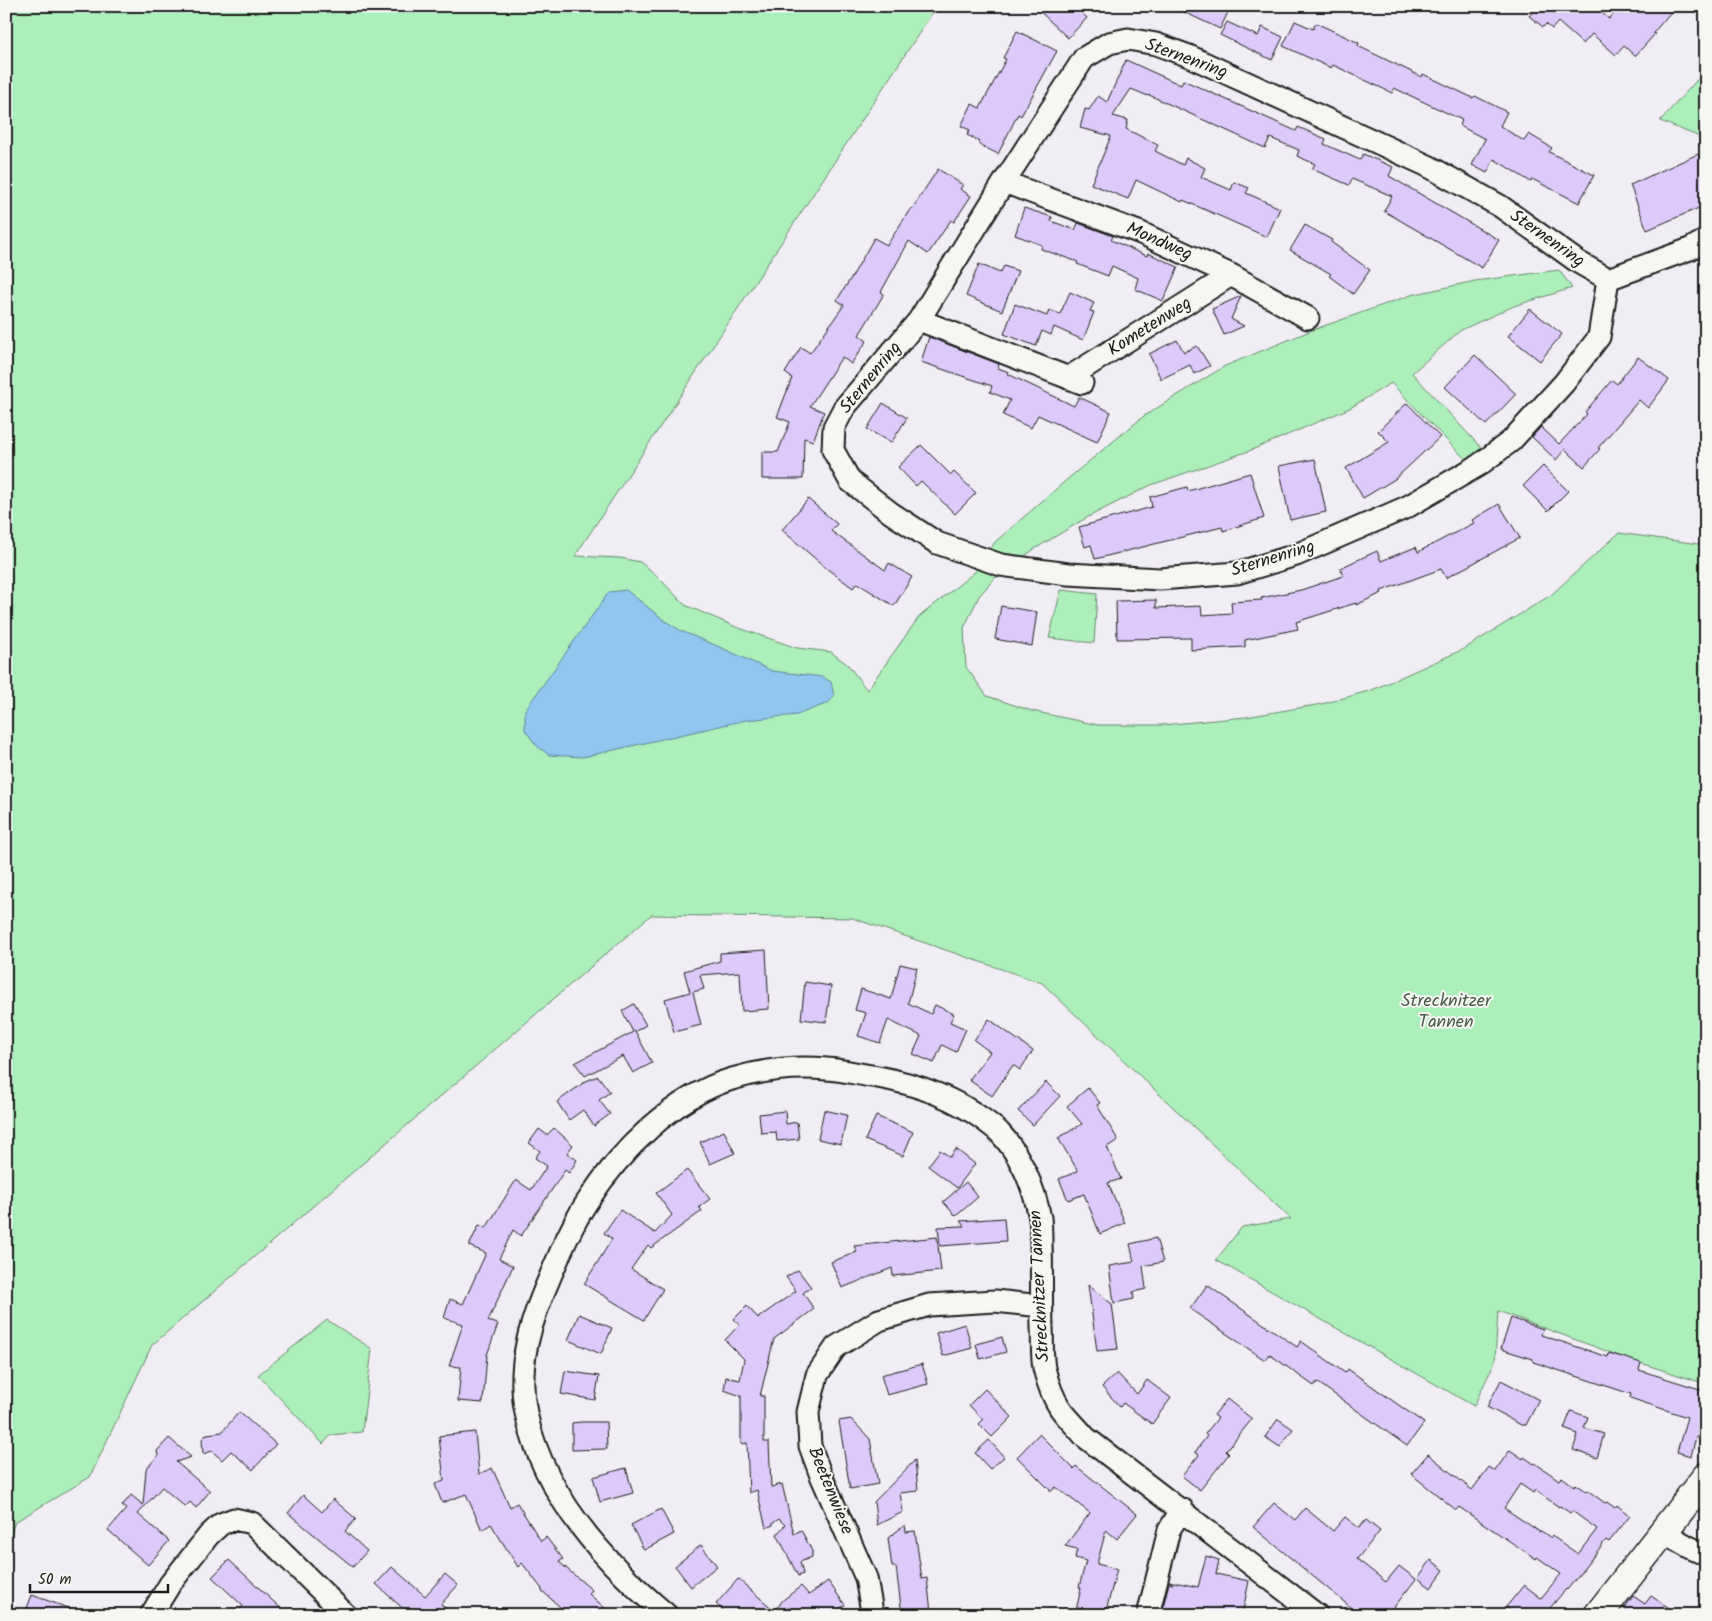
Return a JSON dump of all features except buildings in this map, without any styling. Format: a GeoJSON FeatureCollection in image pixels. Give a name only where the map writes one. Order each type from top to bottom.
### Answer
{"type":"FeatureCollection","features":[{"type":"Feature","properties":{"kind":"main road"},"geometry":{"type":"LineString","coordinates":[[1598,1615],[1706,1476]]}},
{"type":"Feature","properties":{"kind":"street","name":"Sternenring"},"geometry":{"type":"LineString","coordinates":[[1128,39],[1156,44],[1189,56],[1428,166],[1500,206],[1578,262],[1608,279],[1599,337],[1564,383],[1511,442],[1479,465],[1407,507],[1296,555],[1237,573],[1160,579],[1068,574],[1001,565],[937,543],[891,513],[850,481],[833,450],[834,426],[844,408],[919,320],[1004,182],[1084,58],[1109,43],[1128,39]]}},
{"type":"Feature","properties":{"kind":"street","name":"Mondweg"},"geometry":{"type":"LineString","coordinates":[[1004,182],[1141,233],[1231,275],[1308,318]]}},
{"type":"Feature","properties":{"kind":"street"},"geometry":{"type":"LineString","coordinates":[[1608,279],[1690,248],[1706,240]]}},
{"type":"Feature","properties":{"kind":"street","name":"Kometenweg"},"geometry":{"type":"LineString","coordinates":[[919,320],[1076,381],[1231,275]]}},
{"type":"Feature","properties":{"kind":"street","name":"Strecknitzer Tannen"},"geometry":{"type":"LineString","coordinates":[[667,1615],[637,1590],[591,1541],[546,1473],[534,1443],[525,1412],[523,1385],[524,1353],[535,1312],[564,1245],[587,1203],[611,1169],[663,1117],[693,1096],[730,1079],[775,1070],[826,1069],[888,1079],[932,1091],[967,1108],[999,1131],[1019,1160],[1031,1187],[1040,1220],[1044,1370],[1059,1407],[1085,1437],[1182,1509],[1317,1615]]}},
{"type":"Feature","properties":{"kind":"street","name":"Beetenwiese"},"geometry":{"type":"LineString","coordinates":[[871,1615],[866,1578],[810,1446],[808,1412],[817,1375],[836,1347],[879,1320],[929,1305],[994,1301],[1041,1306]]}},
{"type":"Feature","properties":{"kind":"street"},"geometry":{"type":"LineString","coordinates":[[1148,1615],[1169,1530],[1182,1509]]}},
{"type":"Feature","properties":{"kind":"street"},"geometry":{"type":"LineString","coordinates":[[151,1615],[170,1584],[209,1534],[221,1524],[234,1519],[252,1523],[346,1615]]}},
{"type":"Feature","properties":{"kind":"street"},"geometry":{"type":"LineString","coordinates":[[1663,1532],[1706,1555]]}},
{"type":"Feature","properties":{"kind":"green space"},"geometry":{"type":"Polygon","coordinates":[[[6,6],[937,6],[575,556],[620,558],[640,562],[655,574],[685,605],[736,627],[797,648],[831,652],[848,665],[867,690],[919,617],[976,571],[995,542],[1144,416],[1225,366],[1310,331],[1411,295],[1475,281],[1559,270],[1572,288],[1514,306],[1461,330],[1412,373],[1485,452],[1470,464],[1391,383],[1350,408],[1278,439],[1151,485],[1086,518],[1033,550],[995,578],[979,596],[964,628],[966,667],[987,696],[1032,711],[1098,725],[1162,725],[1246,717],[1322,704],[1372,690],[1464,649],[1551,595],[1619,533],[1706,545],[1706,1384],[1625,1358],[1498,1311],[1495,1361],[1474,1406],[1216,1260],[1242,1227],[1291,1219],[1042,983],[852,918],[651,915],[152,1345],[90,1477],[15,1522],[6,1549],[6,6]]]}},
{"type":"Feature","properties":{"kind":"green space"},"geometry":{"type":"Polygon","coordinates":[[[1706,70],[1706,132],[1700,137],[1660,121],[1706,70]]]}},
{"type":"Feature","properties":{"kind":"green space"},"geometry":{"type":"Polygon","coordinates":[[[1061,590],[1097,594],[1094,643],[1049,638],[1061,590]]]}},
{"type":"Feature","properties":{"kind":"green space"},"geometry":{"type":"Polygon","coordinates":[[[327,1320],[372,1349],[362,1432],[331,1435],[323,1444],[258,1375],[327,1320]]]}},
{"type":"Feature","properties":{"kind":"water"},"geometry":{"type":"Polygon","coordinates":[[[626,590],[681,631],[772,671],[823,677],[831,682],[834,696],[828,703],[797,715],[746,720],[583,757],[549,755],[537,746],[525,730],[525,710],[609,592],[626,590]]]}}]}
